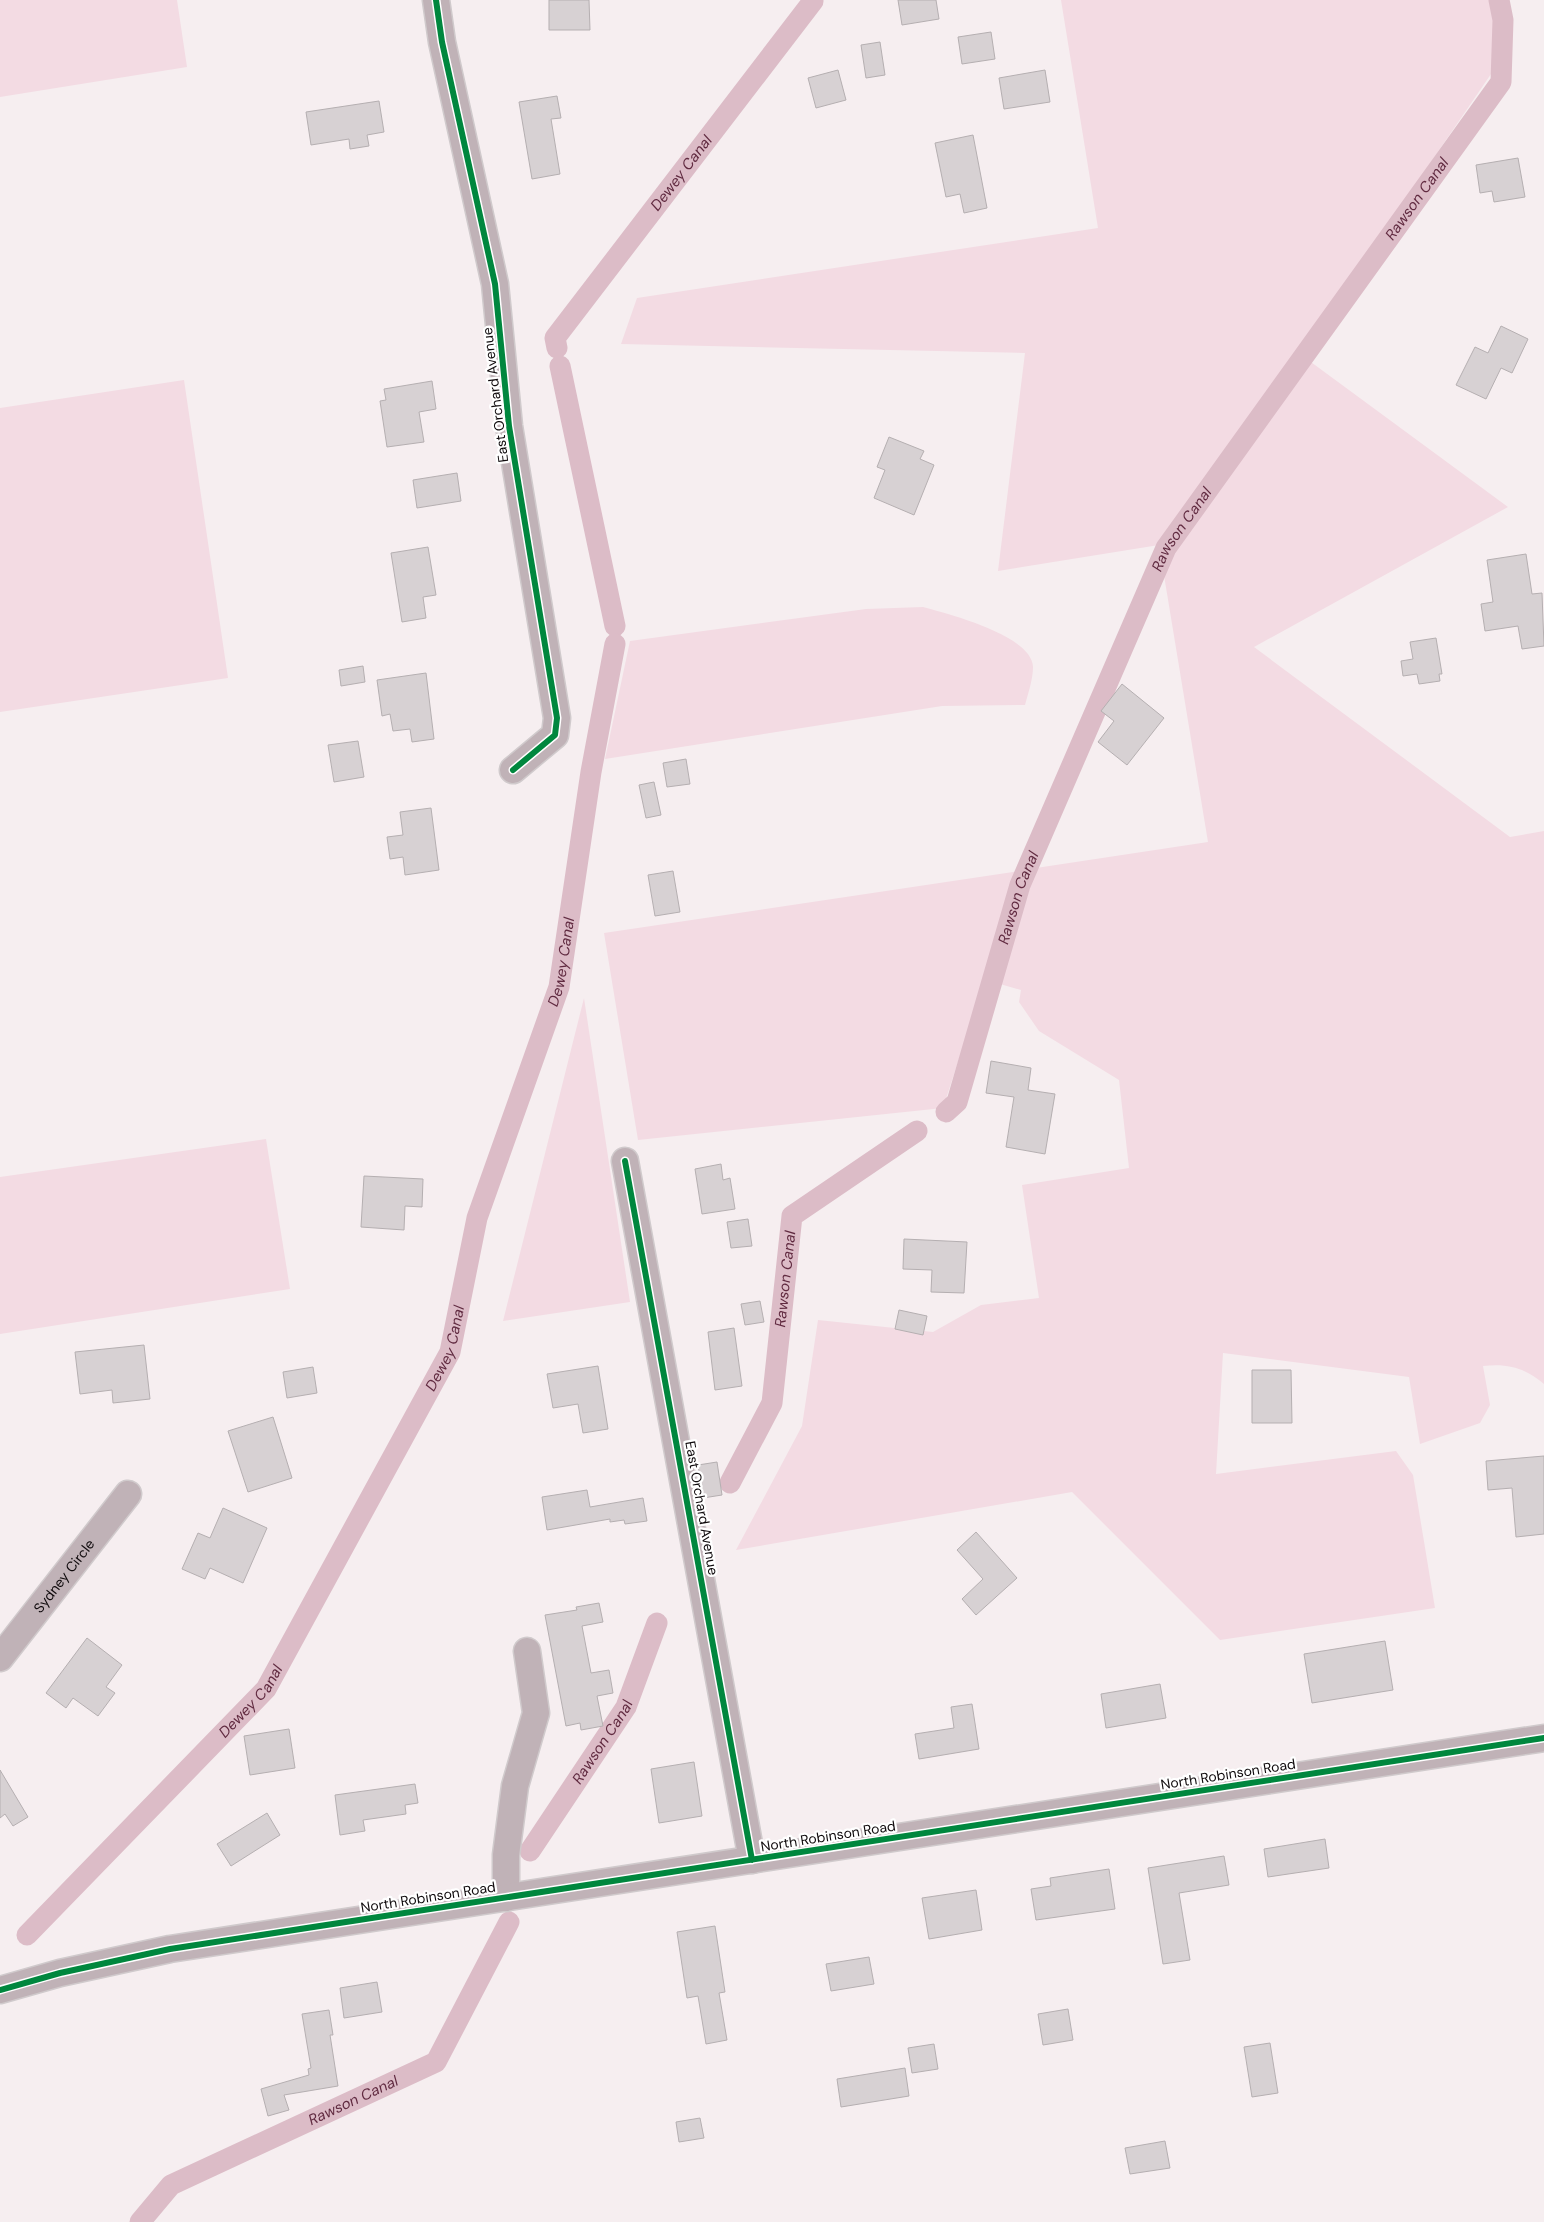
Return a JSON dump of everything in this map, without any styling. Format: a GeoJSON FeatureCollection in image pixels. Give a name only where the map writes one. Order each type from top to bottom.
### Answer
{"type":"FeatureCollection","features":[{"type":"Feature","properties":{"kind":"street","name":"East Orchard Avenue"},"geometry":{"type":"LineString","coordinates":[[436,0],[442,42],[495,284],[509,426],[557,718],[555,735],[513,770]]}},
{"type":"Feature","properties":{"kind":"street","name":"East Orchard Avenue"},"geometry":{"type":"LineString","coordinates":[[626,1161],[752,1860]]}},
{"type":"Feature","properties":{"kind":"street","name":"Sydney Circle"},"geometry":{"type":"LineString","coordinates":[[0,1658],[128,1494]]}},
{"type":"Feature","properties":{"kind":"street"},"geometry":{"type":"LineString","coordinates":[[506,1898],[506,1855],[515,1786],[536,1714],[527,1652]]}},
{"type":"Feature","properties":{"kind":"street","name":"North Robinson Road"},"geometry":{"type":"LineString","coordinates":[[0,1990],[60,1973],[170,1949],[1544,1738]]}},
{"type":"Feature","properties":{"kind":"shaded area"},"geometry":{"type":"Polygon","coordinates":[[[0,0],[177,0],[187,67],[0,97],[0,0]]]}},
{"type":"Feature","properties":{"kind":"shaded area"},"geometry":{"type":"Polygon","coordinates":[[[1061,0],[1497,0],[1506,52],[1300,354],[1508,507],[1254,647],[1510,837],[1544,831],[1544,1384],[1523,1370],[1500,1365],[1483,1366],[1490,1405],[1480,1423],[1420,1444],[1409,1377],[1223,1353],[1216,1474],[1396,1451],[1413,1475],[1435,1608],[1220,1640],[1072,1492],[736,1550],[802,1426],[818,1320],[933,1332],[981,1305],[1039,1298],[1022,1185],[1129,1168],[1119,1080],[1039,1031],[1019,1002],[1021,990],[1000,984],[1036,868],[1208,842],[1159,545],[998,571],[1025,353],[621,344],[637,298],[1098,228],[1061,0]]]}},
{"type":"Feature","properties":{"kind":"shaded area"},"geometry":{"type":"Polygon","coordinates":[[[184,380],[228,678],[0,712],[0,408],[184,380]]]}},
{"type":"Feature","properties":{"kind":"shaded area"},"geometry":{"type":"Polygon","coordinates":[[[923,607],[987,628],[1019,645],[1029,656],[1033,667],[1025,705],[942,706],[605,759],[630,641],[866,609],[923,607]]]}},
{"type":"Feature","properties":{"kind":"shaded area"},"geometry":{"type":"Polygon","coordinates":[[[1020,871],[943,1108],[638,1140],[604,933],[1020,871]]]}},
{"type":"Feature","properties":{"kind":"shaded area"},"geometry":{"type":"Polygon","coordinates":[[[584,998],[630,1302],[503,1321],[584,998]]]}},
{"type":"Feature","properties":{"kind":"shaded area"},"geometry":{"type":"Polygon","coordinates":[[[266,1139],[290,1289],[0,1334],[0,1177],[266,1139]]]}},
{"type":"Feature","properties":{"kind":"building"},"geometry":{"type":"Polygon","coordinates":[[[549,0],[589,0],[590,30],[549,30],[549,0]]]}},
{"type":"Feature","properties":{"kind":"building"},"geometry":{"type":"Polygon","coordinates":[[[898,0],[936,0],[939,19],[902,25],[898,0]]]}},
{"type":"Feature","properties":{"kind":"building"},"geometry":{"type":"Polygon","coordinates":[[[991,32],[995,59],[962,64],[958,37],[991,32]]]}},
{"type":"Feature","properties":{"kind":"building"},"geometry":{"type":"Polygon","coordinates":[[[880,42],[885,75],[866,78],[861,45],[880,42]]]}},
{"type":"Feature","properties":{"kind":"building"},"geometry":{"type":"Polygon","coordinates":[[[838,70],[846,100],[816,108],[808,78],[838,70]]]}},
{"type":"Feature","properties":{"kind":"building"},"geometry":{"type":"Polygon","coordinates":[[[1045,70],[1050,102],[1004,109],[999,78],[1045,70]]]}},
{"type":"Feature","properties":{"kind":"building"},"geometry":{"type":"Polygon","coordinates":[[[557,96],[561,118],[551,119],[560,174],[532,179],[519,102],[557,96]]]}},
{"type":"Feature","properties":{"kind":"building"},"geometry":{"type":"Polygon","coordinates":[[[379,101],[384,132],[367,135],[369,146],[350,149],[349,139],[311,145],[306,112],[379,101]]]}},
{"type":"Feature","properties":{"kind":"building"},"geometry":{"type":"Polygon","coordinates":[[[973,135],[987,208],[964,213],[960,194],[946,197],[935,143],[973,135]]]}},
{"type":"Feature","properties":{"kind":"building"},"geometry":{"type":"Polygon","coordinates":[[[1518,158],[1525,197],[1494,202],[1492,191],[1480,193],[1476,165],[1518,158]]]}},
{"type":"Feature","properties":{"kind":"building"},"geometry":{"type":"Polygon","coordinates":[[[1501,326],[1528,339],[1512,373],[1501,368],[1486,399],[1456,385],[1475,347],[1488,353],[1501,326]]]}},
{"type":"Feature","properties":{"kind":"building"},"geometry":{"type":"Polygon","coordinates":[[[432,381],[436,409],[419,412],[424,442],[387,447],[380,401],[386,400],[384,389],[432,381]]]}},
{"type":"Feature","properties":{"kind":"building"},"geometry":{"type":"Polygon","coordinates":[[[889,437],[924,451],[920,459],[934,465],[914,515],[874,498],[885,470],[877,467],[889,437]]]}},
{"type":"Feature","properties":{"kind":"building"},"geometry":{"type":"Polygon","coordinates":[[[457,473],[461,501],[417,508],[413,480],[457,473]]]}},
{"type":"Feature","properties":{"kind":"building"},"geometry":{"type":"Polygon","coordinates":[[[428,547],[436,595],[423,597],[426,618],[402,622],[391,553],[428,547]]]}},
{"type":"Feature","properties":{"kind":"building"},"geometry":{"type":"Polygon","coordinates":[[[1526,554],[1532,594],[1542,593],[1544,646],[1522,649],[1518,626],[1485,631],[1481,604],[1493,602],[1487,560],[1526,554]]]}},
{"type":"Feature","properties":{"kind":"building"},"geometry":{"type":"Polygon","coordinates":[[[1436,638],[1442,674],[1439,674],[1440,681],[1419,684],[1417,674],[1403,676],[1401,661],[1413,659],[1410,642],[1436,638]]]}},
{"type":"Feature","properties":{"kind":"building"},"geometry":{"type":"Polygon","coordinates":[[[363,666],[365,682],[341,686],[339,670],[363,666]]]}},
{"type":"Feature","properties":{"kind":"building"},"geometry":{"type":"Polygon","coordinates":[[[426,673],[434,739],[412,742],[410,729],[393,731],[390,714],[382,716],[377,680],[426,673]]]}},
{"type":"Feature","properties":{"kind":"building"},"geometry":{"type":"Polygon","coordinates":[[[1122,684],[1164,718],[1127,765],[1098,742],[1114,721],[1101,711],[1122,684]]]}},
{"type":"Feature","properties":{"kind":"building"},"geometry":{"type":"Polygon","coordinates":[[[358,741],[364,777],[334,782],[328,745],[358,741]]]}},
{"type":"Feature","properties":{"kind":"building"},"geometry":{"type":"Polygon","coordinates":[[[686,759],[690,784],[667,787],[663,763],[686,759]]]}},
{"type":"Feature","properties":{"kind":"building"},"geometry":{"type":"Polygon","coordinates":[[[654,782],[661,815],[646,818],[639,785],[654,782]]]}},
{"type":"Feature","properties":{"kind":"building"},"geometry":{"type":"Polygon","coordinates":[[[431,808],[439,870],[405,875],[403,857],[390,859],[387,837],[403,835],[400,812],[431,808]]]}},
{"type":"Feature","properties":{"kind":"building"},"geometry":{"type":"Polygon","coordinates":[[[673,871],[680,912],[655,916],[648,875],[673,871]]]}},
{"type":"Feature","properties":{"kind":"building"},"geometry":{"type":"Polygon","coordinates":[[[991,1061],[1031,1068],[1028,1090],[1055,1094],[1045,1154],[1006,1147],[1014,1097],[986,1093],[991,1061]]]}},
{"type":"Feature","properties":{"kind":"building"},"geometry":{"type":"Polygon","coordinates":[[[721,1164],[723,1180],[730,1178],[735,1209],[702,1214],[695,1169],[721,1164]]]}},
{"type":"Feature","properties":{"kind":"building"},"geometry":{"type":"Polygon","coordinates":[[[364,1176],[423,1179],[422,1207],[405,1206],[404,1230],[361,1227],[364,1176]]]}},
{"type":"Feature","properties":{"kind":"building"},"geometry":{"type":"Polygon","coordinates":[[[748,1219],[752,1246],[731,1248],[727,1222],[748,1219]]]}},
{"type":"Feature","properties":{"kind":"building"},"geometry":{"type":"Polygon","coordinates":[[[904,1239],[967,1242],[964,1293],[931,1292],[932,1270],[903,1269],[904,1239]]]}},
{"type":"Feature","properties":{"kind":"building"},"geometry":{"type":"Polygon","coordinates":[[[760,1301],[764,1322],[745,1325],[741,1304],[760,1301]]]}},
{"type":"Feature","properties":{"kind":"building"},"geometry":{"type":"Polygon","coordinates":[[[899,1310],[927,1316],[923,1335],[895,1329],[899,1310]]]}},
{"type":"Feature","properties":{"kind":"building"},"geometry":{"type":"Polygon","coordinates":[[[734,1328],[742,1386],[715,1390],[708,1332],[734,1328]]]}},
{"type":"Feature","properties":{"kind":"building"},"geometry":{"type":"Polygon","coordinates":[[[144,1345],[150,1399],[113,1403],[112,1390],[80,1394],[75,1352],[144,1345]]]}},
{"type":"Feature","properties":{"kind":"building"},"geometry":{"type":"Polygon","coordinates":[[[598,1366],[608,1429],[583,1433],[578,1404],[553,1408],[547,1374],[598,1366]]]}},
{"type":"Feature","properties":{"kind":"building"},"geometry":{"type":"Polygon","coordinates":[[[313,1367],[317,1393],[287,1398],[283,1372],[313,1367]]]}},
{"type":"Feature","properties":{"kind":"building"},"geometry":{"type":"Polygon","coordinates":[[[1252,1370],[1291,1370],[1292,1423],[1252,1423],[1252,1370]]]}},
{"type":"Feature","properties":{"kind":"building"},"geometry":{"type":"Polygon","coordinates":[[[273,1417],[292,1478],[248,1492],[228,1431],[273,1417]]]}},
{"type":"Feature","properties":{"kind":"building"},"geometry":{"type":"Polygon","coordinates":[[[1544,1456],[1544,1534],[1516,1537],[1512,1488],[1488,1490],[1486,1461],[1544,1456]]]}},
{"type":"Feature","properties":{"kind":"building"},"geometry":{"type":"Polygon","coordinates":[[[717,1462],[722,1495],[703,1498],[698,1465],[717,1462]]]}},
{"type":"Feature","properties":{"kind":"building"},"geometry":{"type":"Polygon","coordinates":[[[587,1490],[590,1507],[643,1498],[647,1521],[625,1524],[624,1520],[610,1522],[610,1519],[547,1530],[542,1497],[587,1490]]]}},
{"type":"Feature","properties":{"kind":"building"},"geometry":{"type":"Polygon","coordinates":[[[223,1508],[267,1528],[243,1583],[210,1568],[205,1579],[182,1569],[198,1533],[210,1538],[223,1508]]]}},
{"type":"Feature","properties":{"kind":"building"},"geometry":{"type":"Polygon","coordinates":[[[976,1532],[1017,1578],[976,1615],[962,1599],[983,1579],[957,1550],[976,1532]]]}},
{"type":"Feature","properties":{"kind":"building"},"geometry":{"type":"Polygon","coordinates":[[[599,1603],[603,1622],[582,1626],[591,1673],[609,1670],[613,1693],[597,1696],[603,1726],[581,1730],[580,1723],[566,1726],[545,1615],[577,1610],[576,1607],[599,1603]]]}},
{"type":"Feature","properties":{"kind":"building"},"geometry":{"type":"Polygon","coordinates":[[[87,1638],[122,1665],[106,1687],[115,1693],[98,1716],[73,1698],[66,1708],[46,1693],[87,1638]]]}},
{"type":"Feature","properties":{"kind":"building"},"geometry":{"type":"Polygon","coordinates":[[[1385,1641],[1393,1690],[1312,1703],[1304,1654],[1385,1641]]]}},
{"type":"Feature","properties":{"kind":"building"},"geometry":{"type":"Polygon","coordinates":[[[1160,1684],[1166,1718],[1106,1728],[1101,1694],[1160,1684]]]}},
{"type":"Feature","properties":{"kind":"building"},"geometry":{"type":"Polygon","coordinates":[[[972,1704],[979,1749],[919,1759],[915,1734],[954,1728],[951,1707],[972,1704]]]}},
{"type":"Feature","properties":{"kind":"building"},"geometry":{"type":"Polygon","coordinates":[[[289,1729],[295,1768],[250,1775],[244,1736],[289,1729]]]}},
{"type":"Feature","properties":{"kind":"building"},"geometry":{"type":"Polygon","coordinates":[[[694,1762],[702,1816],[659,1823],[651,1769],[694,1762]]]}},
{"type":"Feature","properties":{"kind":"building"},"geometry":{"type":"Polygon","coordinates":[[[0,1770],[28,1817],[13,1826],[5,1814],[0,1818],[0,1770]]]}},
{"type":"Feature","properties":{"kind":"building"},"geometry":{"type":"Polygon","coordinates":[[[415,1784],[418,1803],[405,1805],[406,1814],[363,1820],[365,1831],[340,1835],[335,1795],[415,1784]]]}},
{"type":"Feature","properties":{"kind":"building"},"geometry":{"type":"Polygon","coordinates":[[[267,1813],[280,1835],[231,1866],[217,1844],[267,1813]]]}},
{"type":"Feature","properties":{"kind":"building"},"geometry":{"type":"Polygon","coordinates":[[[1325,1839],[1329,1868],[1268,1877],[1264,1849],[1325,1839]]]}},
{"type":"Feature","properties":{"kind":"building"},"geometry":{"type":"Polygon","coordinates":[[[1224,1856],[1229,1885],[1179,1893],[1190,1960],[1163,1964],[1148,1868],[1224,1856]]]}},
{"type":"Feature","properties":{"kind":"building"},"geometry":{"type":"Polygon","coordinates":[[[1109,1869],[1115,1909],[1036,1920],[1031,1889],[1051,1886],[1050,1878],[1109,1869]]]}},
{"type":"Feature","properties":{"kind":"building"},"geometry":{"type":"Polygon","coordinates":[[[976,1890],[982,1930],[929,1939],[922,1898],[976,1890]]]}},
{"type":"Feature","properties":{"kind":"building"},"geometry":{"type":"Polygon","coordinates":[[[715,1926],[725,1992],[719,1993],[727,2040],[706,2044],[698,1996],[687,1998],[677,1932],[715,1926]]]}},
{"type":"Feature","properties":{"kind":"building"},"geometry":{"type":"Polygon","coordinates":[[[869,1957],[874,1984],[831,1991],[826,1964],[869,1957]]]}},
{"type":"Feature","properties":{"kind":"building"},"geometry":{"type":"Polygon","coordinates":[[[377,1982],[382,2012],[344,2018],[340,1988],[377,1982]]]}},
{"type":"Feature","properties":{"kind":"building"},"geometry":{"type":"Polygon","coordinates":[[[1068,2009],[1073,2040],[1043,2045],[1038,2014],[1068,2009]]]}},
{"type":"Feature","properties":{"kind":"building"},"geometry":{"type":"Polygon","coordinates":[[[329,2010],[333,2035],[330,2035],[338,2086],[284,2095],[289,2110],[268,2116],[261,2089],[309,2075],[308,2069],[311,2068],[302,2014],[329,2010]]]}},
{"type":"Feature","properties":{"kind":"building"},"geometry":{"type":"Polygon","coordinates":[[[1270,2043],[1278,2093],[1252,2097],[1244,2047],[1270,2043]]]}},
{"type":"Feature","properties":{"kind":"building"},"geometry":{"type":"Polygon","coordinates":[[[934,2044],[938,2069],[912,2073],[908,2048],[934,2044]]]}},
{"type":"Feature","properties":{"kind":"building"},"geometry":{"type":"Polygon","coordinates":[[[905,2068],[909,2096],[841,2107],[837,2079],[905,2068]]]}},
{"type":"Feature","properties":{"kind":"building"},"geometry":{"type":"Polygon","coordinates":[[[700,2118],[704,2138],[679,2142],[676,2122],[700,2118]]]}},
{"type":"Feature","properties":{"kind":"building"},"geometry":{"type":"Polygon","coordinates":[[[1165,2141],[1170,2168],[1130,2174],[1125,2148],[1165,2141]]]}},
{"type":"Feature","properties":{"kind":"waterway","name":"Rawson Canal"},"geometry":{"type":"LineString","coordinates":[[946,1112],[957,1102],[1020,885],[1166,548],[1501,82],[1503,20],[1499,0]]}},
{"type":"Feature","properties":{"kind":"waterway","name":"Dewey Canal"},"geometry":{"type":"LineString","coordinates":[[557,348],[555,338],[813,1]]}},
{"type":"Feature","properties":{"kind":"waterway","name":"Dewey Canal"},"geometry":{"type":"LineString","coordinates":[[560,366],[615,626]]}},
{"type":"Feature","properties":{"kind":"waterway","name":"Dewey Canal"},"geometry":{"type":"LineString","coordinates":[[27,1935],[266,1689],[450,1352],[477,1218],[559,987],[591,772],[615,644]]}},
{"type":"Feature","properties":{"kind":"waterway","name":"Rawson Canal"},"geometry":{"type":"LineString","coordinates":[[730,1483],[772,1403],[792,1216],[917,1131]]}},
{"type":"Feature","properties":{"kind":"waterway","name":"Rawson Canal"},"geometry":{"type":"LineString","coordinates":[[530,1851],[626,1707],[657,1623]]}},
{"type":"Feature","properties":{"kind":"waterway","name":"Rawson Canal"},"geometry":{"type":"LineString","coordinates":[[140,2222],[171,2185],[436,2062],[509,1922]]}},
{"type":"Feature","properties":{"kind":"cycle path"},"geometry":{"type":"LineString","coordinates":[[436,0],[442,42],[495,284],[509,426],[557,718],[555,735],[513,770]]}},
{"type":"Feature","properties":{"kind":"cycle path"},"geometry":{"type":"LineString","coordinates":[[625,1161],[752,1860]]}},
{"type":"Feature","properties":{"kind":"cycle path"},"geometry":{"type":"LineString","coordinates":[[0,1990],[60,1973],[170,1949],[1544,1738]]}}]}
